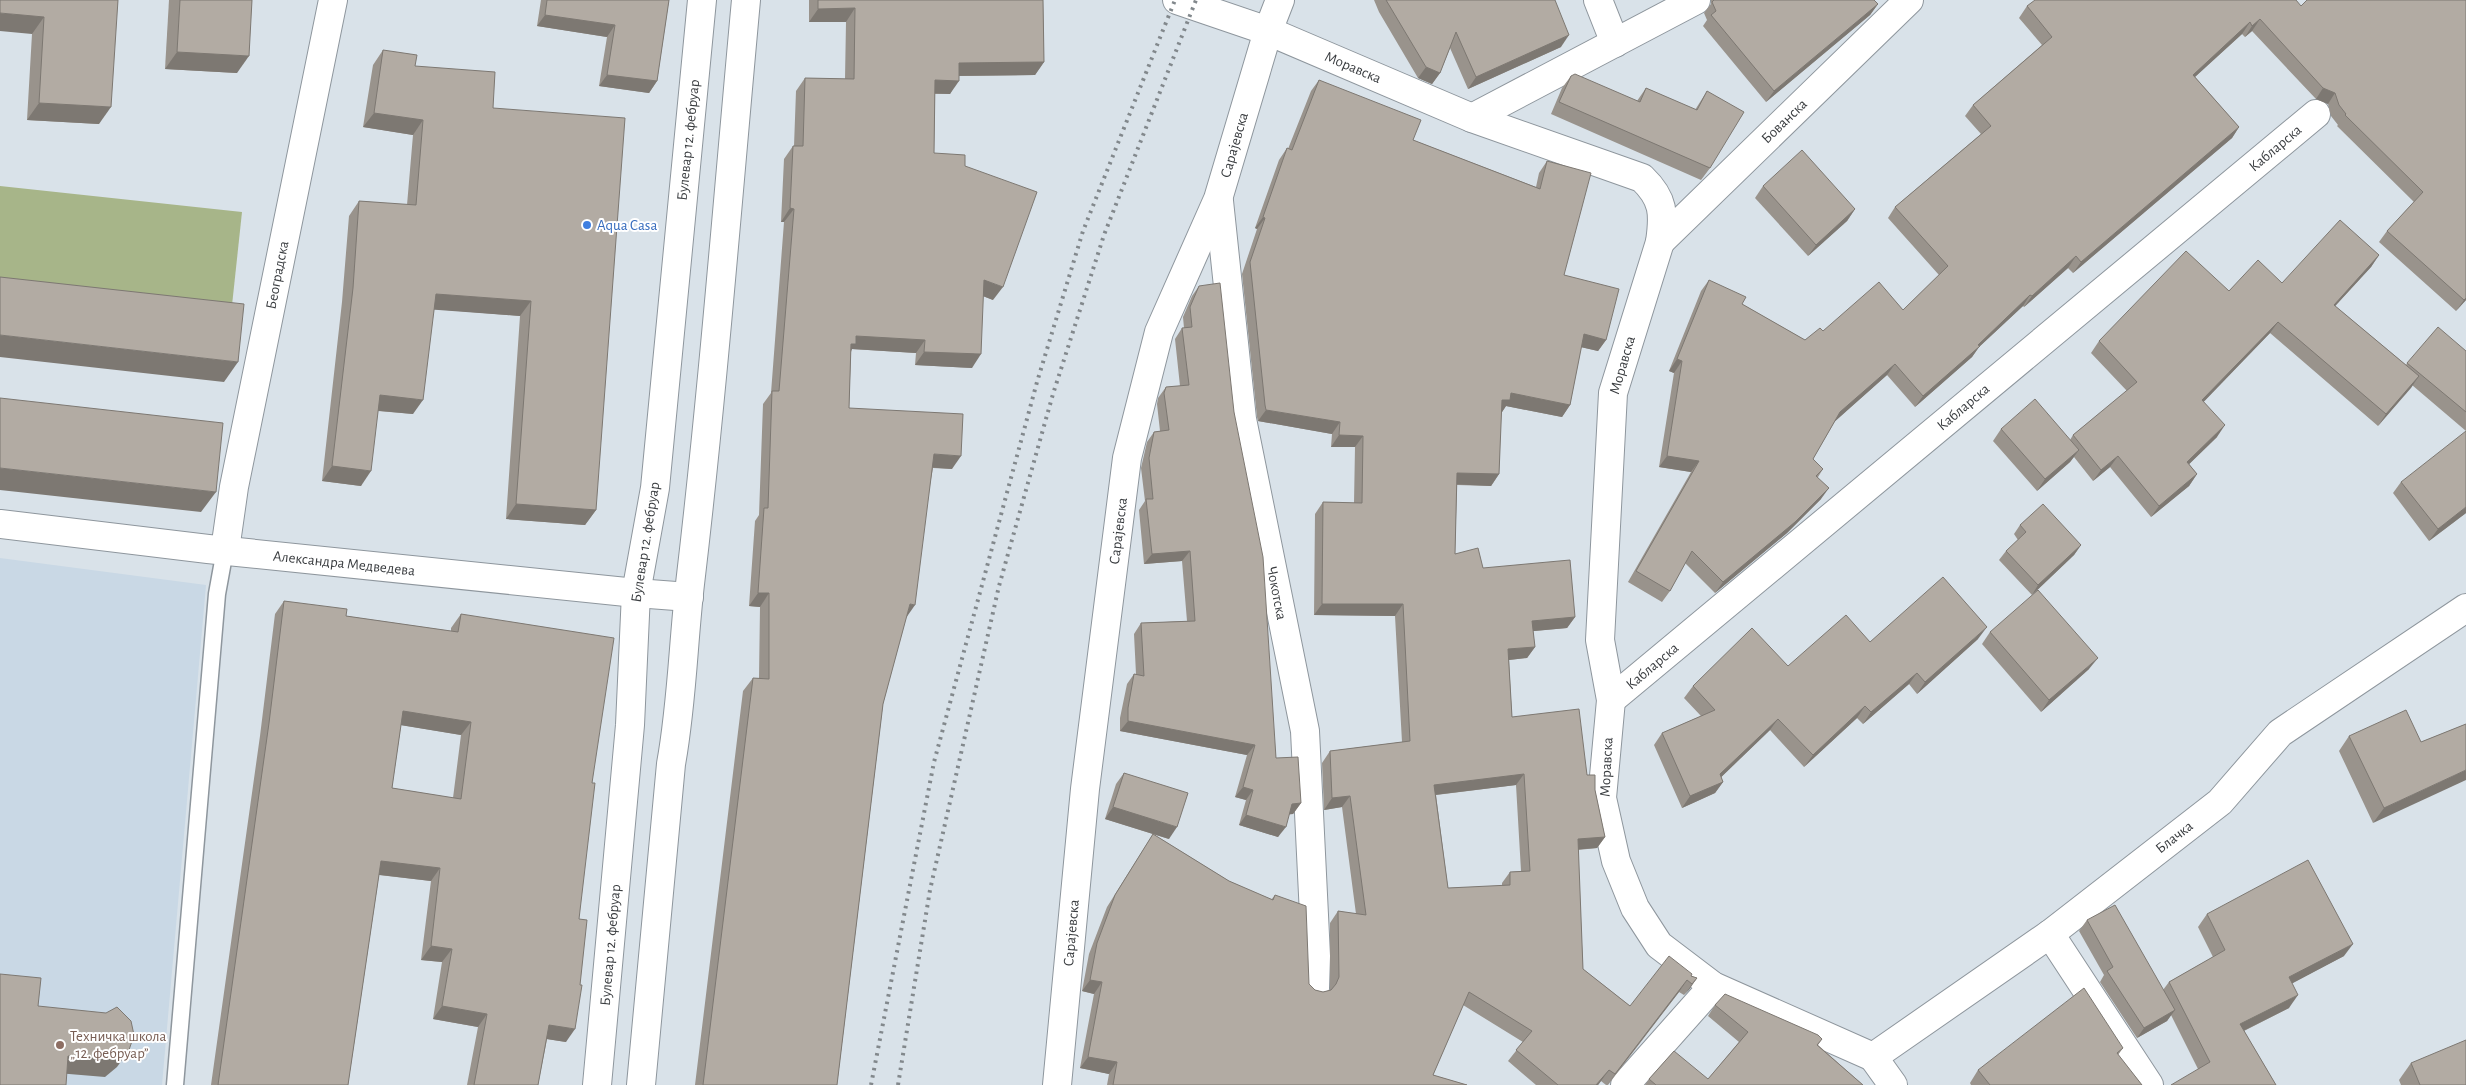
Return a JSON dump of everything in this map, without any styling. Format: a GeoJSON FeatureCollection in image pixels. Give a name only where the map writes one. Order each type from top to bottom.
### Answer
{"type":"FeatureCollection","features":[{"type":"Feature","properties":{"kind":"street","name":"Београдска"},"geometry":{"type":"LineString","coordinates":[[225,550],[234,487],[333,0]]}},
{"type":"Feature","properties":{"kind":"street","name":"Булевар 12. фебруар"},"geometry":{"type":"LineString","coordinates":[[597,1085],[630,725],[636,593],[654,488],[702,0]]}},
{"type":"Feature","properties":{"kind":"street"},"geometry":{"type":"LineString","coordinates":[[641,1085],[701,486],[746,0]]}},
{"type":"Feature","properties":{"kind":"street","name":"Моравска"},"geometry":{"type":"LineString","coordinates":[[1177,0],[1268,31],[1472,118],[1642,178],[1653,188],[1664,218],[1660,242],[1613,393],[1600,640],[1611,700],[1602,798],[1616,861],[1635,908],[1660,945],[1713,986],[1873,1057]]}},
{"type":"Feature","properties":{"kind":"street","name":"Сарајевска"},"geometry":{"type":"LineString","coordinates":[[1057,1085],[1085,789],[1128,458],[1159,332],[1218,199],[1268,31],[1280,0]]}},
{"type":"Feature","properties":{"kind":"street"},"geometry":{"type":"LineString","coordinates":[[1598,0],[1615,43]]}},
{"type":"Feature","properties":{"kind":"street"},"geometry":{"type":"LineString","coordinates":[[1472,118],[1696,0]]}},
{"type":"Feature","properties":{"kind":"street","name":"Бованска"},"geometry":{"type":"LineString","coordinates":[[1660,242],[1909,0]]}},
{"type":"Feature","properties":{"kind":"street","name":"Кабларска"},"geometry":{"type":"LineString","coordinates":[[1611,700],[2316,114]]}},
{"type":"Feature","properties":{"kind":"street","name":"Чокотска"},"geometry":{"type":"LineString","coordinates":[[1218,199],[1242,419],[1305,731],[1316,956],[1315,988]]}},
{"type":"Feature","properties":{"kind":"street","name":"Александра Медведева"},"geometry":{"type":"LineString","coordinates":[[0,524],[225,550],[689,597]]}},
{"type":"Feature","properties":{"kind":"street","name":"Блачка"},"geometry":{"type":"LineString","coordinates":[[1873,1057],[2050,934],[2220,802],[2280,733],[2466,608]]}},
{"type":"Feature","properties":{"kind":"street"},"geometry":{"type":"LineString","coordinates":[[2050,934],[2149,1085]]}},
{"type":"Feature","properties":{"kind":"street"},"geometry":{"type":"LineString","coordinates":[[1625,1085],[1713,986]]}},
{"type":"Feature","properties":{"kind":"street"},"geometry":{"type":"LineString","coordinates":[[1873,1057],[1893,1085]]}},
{"type":"Feature","properties":{"kind":"lane"},"geometry":{"type":"LineString","coordinates":[[175,1085],[218,586],[225,550]]}},
{"type":"Feature","properties":{"kind":"shaded area"},"geometry":{"type":"Polygon","coordinates":[[[0,558],[206,585],[162,1085],[0,1085],[0,558]]]}},
{"type":"Feature","properties":{"kind":"green space"},"geometry":{"type":"Polygon","coordinates":[[[0,186],[242,212],[230,324],[0,299],[0,186]]]}},
{"type":"Feature","properties":{"kind":"building"},"geometry":{"type":"Polygon","coordinates":[[[0,0],[118,0],[111,107],[39,103],[44,17],[0,13],[0,0]]]}},
{"type":"Feature","properties":{"kind":"building"},"geometry":{"type":"Polygon","coordinates":[[[180,0],[252,0],[249,56],[177,52],[180,0]]]}},
{"type":"Feature","properties":{"kind":"building"},"geometry":{"type":"Polygon","coordinates":[[[547,0],[669,0],[657,81],[607,75],[615,25],[545,15],[547,0]]]}},
{"type":"Feature","properties":{"kind":"building"},"geometry":{"type":"Polygon","coordinates":[[[818,0],[1043,0],[1044,62],[959,63],[959,81],[935,80],[934,153],[965,155],[965,166],[1037,192],[1003,287],[984,280],[981,354],[924,352],[925,340],[856,336],[856,344],[851,344],[849,408],[963,414],[961,456],[934,454],[915,605],[910,604],[883,704],[837,1085],[703,1085],[753,678],[769,679],[769,593],[758,593],[764,508],[768,508],[772,391],[779,391],[794,209],[790,208],[793,146],[803,146],[805,78],[854,79],[855,8],[818,9],[818,0]]]}},
{"type":"Feature","properties":{"kind":"building"},"geometry":{"type":"Polygon","coordinates":[[[1386,0],[1555,0],[1569,35],[1476,77],[1456,32],[1440,73],[1426,67],[1386,0]]]}},
{"type":"Feature","properties":{"kind":"building"},"geometry":{"type":"Polygon","coordinates":[[[1714,0],[1874,0],[1878,4],[1774,91],[1711,15],[1716,11],[1712,2],[1714,0]]]}},
{"type":"Feature","properties":{"kind":"building"},"geometry":{"type":"Polygon","coordinates":[[[2035,0],[2296,0],[2301,6],[2307,0],[2466,0],[2466,298],[2464,300],[2387,231],[2423,192],[2345,115],[2335,93],[2323,88],[2260,19],[2252,26],[2250,22],[2193,75],[2239,127],[2081,262],[2076,256],[2032,296],[2030,295],[1978,345],[1980,346],[1923,396],[1895,364],[1840,412],[1813,459],[1823,469],[1816,476],[1829,488],[1795,522],[1723,582],[1692,551],[1670,591],[1636,571],[1699,461],[1667,456],[1682,361],[1677,359],[1709,280],[1746,297],[1742,304],[1805,340],[1820,328],[1823,331],[1879,282],[1903,310],[1948,266],[1895,207],[1991,126],[1973,105],[2052,37],[2027,6],[2035,0]]]}},
{"type":"Feature","properties":{"kind":"building"},"geometry":{"type":"Polygon","coordinates":[[[383,50],[417,55],[415,66],[495,72],[493,108],[625,118],[596,510],[516,504],[531,301],[436,294],[423,400],[380,395],[371,471],[332,466],[353,288],[359,201],[416,205],[423,120],[374,113],[383,50]]]}},
{"type":"Feature","properties":{"kind":"building"},"geometry":{"type":"Polygon","coordinates":[[[1575,74],[1640,102],[1646,88],[1697,110],[1707,91],[1744,112],[1710,168],[1559,102],[1571,76],[1575,74]]]}},
{"type":"Feature","properties":{"kind":"building"},"geometry":{"type":"Polygon","coordinates":[[[1319,80],[1421,120],[1413,140],[1540,189],[1547,161],[1591,173],[1564,275],[1619,289],[1606,340],[1584,334],[1570,405],[1511,393],[1510,400],[1502,400],[1499,474],[1457,473],[1455,554],[1478,548],[1483,568],[1570,560],[1575,617],[1532,621],[1535,647],[1508,649],[1512,717],[1579,709],[1587,775],[1595,775],[1595,790],[1605,837],[1578,839],[1583,969],[1630,1006],[1669,956],[1692,974],[1691,976],[1697,978],[1692,984],[1687,980],[1615,1074],[1609,1070],[1596,1085],[1558,1085],[1516,1050],[1532,1031],[1469,992],[1433,1075],[1467,1085],[1113,1085],[1117,1062],[1088,1057],[1102,982],[1090,980],[1097,943],[1115,895],[1153,834],[1229,881],[1273,900],[1275,895],[1306,906],[1309,984],[1315,990],[1323,992],[1331,990],[1339,977],[1338,911],[1366,915],[1350,796],[1332,798],[1330,751],[1410,741],[1403,604],[1322,604],[1323,502],[1362,503],[1363,436],[1339,435],[1340,422],[1266,410],[1265,405],[1250,262],[1265,218],[1263,217],[1287,148],[1292,150],[1319,80]],[[1524,774],[1434,785],[1448,888],[1510,885],[1510,872],[1530,871],[1524,774]]]}},
{"type":"Feature","properties":{"kind":"building"},"geometry":{"type":"Polygon","coordinates":[[[1802,150],[1855,209],[1816,245],[1763,186],[1802,150]]]}},
{"type":"Feature","properties":{"kind":"building"},"geometry":{"type":"Polygon","coordinates":[[[2340,220],[2379,255],[2334,305],[2419,376],[2386,414],[2278,322],[2202,400],[2225,425],[2187,462],[2197,474],[2159,506],[2118,456],[2101,470],[2073,435],[2137,382],[2099,341],[2186,251],[2229,291],[2258,260],[2282,283],[2340,220]]]}},
{"type":"Feature","properties":{"kind":"building"},"geometry":{"type":"Polygon","coordinates":[[[0,277],[244,304],[238,362],[0,335],[0,277]]]}},
{"type":"Feature","properties":{"kind":"building"},"geometry":{"type":"Polygon","coordinates":[[[1220,283],[1234,412],[1263,557],[1276,758],[1298,757],[1301,803],[1292,804],[1286,827],[1246,815],[1253,790],[1243,787],[1255,745],[1128,721],[1128,708],[1134,674],[1144,676],[1141,623],[1195,621],[1190,551],[1152,554],[1146,499],[1153,499],[1149,458],[1154,432],[1169,430],[1164,393],[1166,387],[1189,385],[1182,328],[1192,327],[1190,307],[1199,286],[1220,283]]]}},
{"type":"Feature","properties":{"kind":"building"},"geometry":{"type":"Polygon","coordinates":[[[2438,327],[2466,351],[2466,412],[2407,363],[2438,327]]]}},
{"type":"Feature","properties":{"kind":"building"},"geometry":{"type":"Polygon","coordinates":[[[0,398],[223,423],[216,492],[0,468],[0,398]]]}},
{"type":"Feature","properties":{"kind":"building"},"geometry":{"type":"Polygon","coordinates":[[[2035,399],[2079,450],[2045,479],[2001,429],[2035,399]]]}},
{"type":"Feature","properties":{"kind":"building"},"geometry":{"type":"Polygon","coordinates":[[[2466,431],[2466,507],[2438,529],[2401,482],[2466,431]]]}},
{"type":"Feature","properties":{"kind":"building"},"geometry":{"type":"Polygon","coordinates":[[[2043,504],[2081,545],[2038,585],[2006,551],[2026,532],[2020,525],[2043,504]]]}},
{"type":"Feature","properties":{"kind":"building"},"geometry":{"type":"Polygon","coordinates":[[[1943,577],[1987,627],[1925,682],[1917,673],[1871,712],[1865,706],[1813,755],[1778,719],[1720,774],[1723,782],[1690,796],[1662,733],[1715,710],[1693,686],[1752,628],[1788,666],[1846,615],[1870,642],[1943,577]]]}},
{"type":"Feature","properties":{"kind":"building"},"geometry":{"type":"Polygon","coordinates":[[[2038,590],[2098,658],[2049,700],[1990,632],[2038,590]]]}},
{"type":"Feature","properties":{"kind":"building"},"geometry":{"type":"Polygon","coordinates":[[[284,601],[347,609],[346,616],[458,632],[461,614],[614,638],[592,783],[595,783],[579,919],[587,920],[580,985],[582,985],[575,1029],[549,1025],[538,1085],[474,1085],[487,1014],[442,1006],[452,949],[431,946],[440,868],[381,861],[348,1085],[218,1085],[269,723],[284,601]],[[403,711],[392,788],[461,799],[471,722],[403,711]]]}},
{"type":"Feature","properties":{"kind":"building"},"geometry":{"type":"Polygon","coordinates":[[[2406,710],[2421,742],[2466,724],[2466,770],[2384,808],[2349,736],[2406,710]]]}},
{"type":"Feature","properties":{"kind":"building"},"geometry":{"type":"Polygon","coordinates":[[[1124,773],[1188,793],[1177,827],[1113,807],[1124,773]]]}},
{"type":"Feature","properties":{"kind":"building"},"geometry":{"type":"Polygon","coordinates":[[[2308,860],[2353,944],[2289,977],[2298,995],[2240,1024],[2276,1085],[2171,1085],[2210,1062],[2169,982],[2225,950],[2207,914],[2308,860]]]}},
{"type":"Feature","properties":{"kind":"building"},"geometry":{"type":"Polygon","coordinates":[[[2115,905],[2175,1010],[2144,1028],[2107,971],[2113,967],[2087,920],[2115,905]]]}},
{"type":"Feature","properties":{"kind":"building","name":"Техничка школа „12. фебруар”"},"geometry":{"type":"Polygon","coordinates":[[[0,974],[41,978],[38,1006],[106,1013],[117,1007],[131,1021],[134,1035],[129,1050],[117,1060],[68,1056],[66,1085],[0,1085],[0,974]]]}},
{"type":"Feature","properties":{"kind":"building"},"geometry":{"type":"Polygon","coordinates":[[[2084,988],[2123,1048],[2117,1053],[2142,1085],[1990,1085],[1978,1070],[2084,988]]]}},
{"type":"Feature","properties":{"kind":"building"},"geometry":{"type":"Polygon","coordinates":[[[1725,994],[1818,1035],[1822,1039],[1817,1045],[1863,1085],[1656,1085],[1649,1079],[1674,1051],[1708,1079],[1748,1032],[1715,1005],[1725,994]]]}},
{"type":"Feature","properties":{"kind":"building"},"geometry":{"type":"Polygon","coordinates":[[[2466,1040],[2466,1085],[2420,1085],[2411,1063],[2466,1040]]]}},
{"type":"Feature","properties":{"kind":"railway"},"geometry":{"type":"LineString","coordinates":[[871,1085],[934,762],[1037,382],[1083,231],[1175,0]]}},
{"type":"Feature","properties":{"kind":"railway"},"geometry":{"type":"LineString","coordinates":[[898,1085],[930,890],[999,586],[1053,394],[1104,235],[1196,0]]}},
{"type":"Feature","properties":{"kind":"place","name":"Aqua Casa"},"geometry":{"type":"Point","coordinates":[587,225]}},
{"type":"Feature","properties":{"kind":"place","name":"Техничка школа „12. фебруар”"},"geometry":{"type":"Point","coordinates":[60,1045]}}]}
